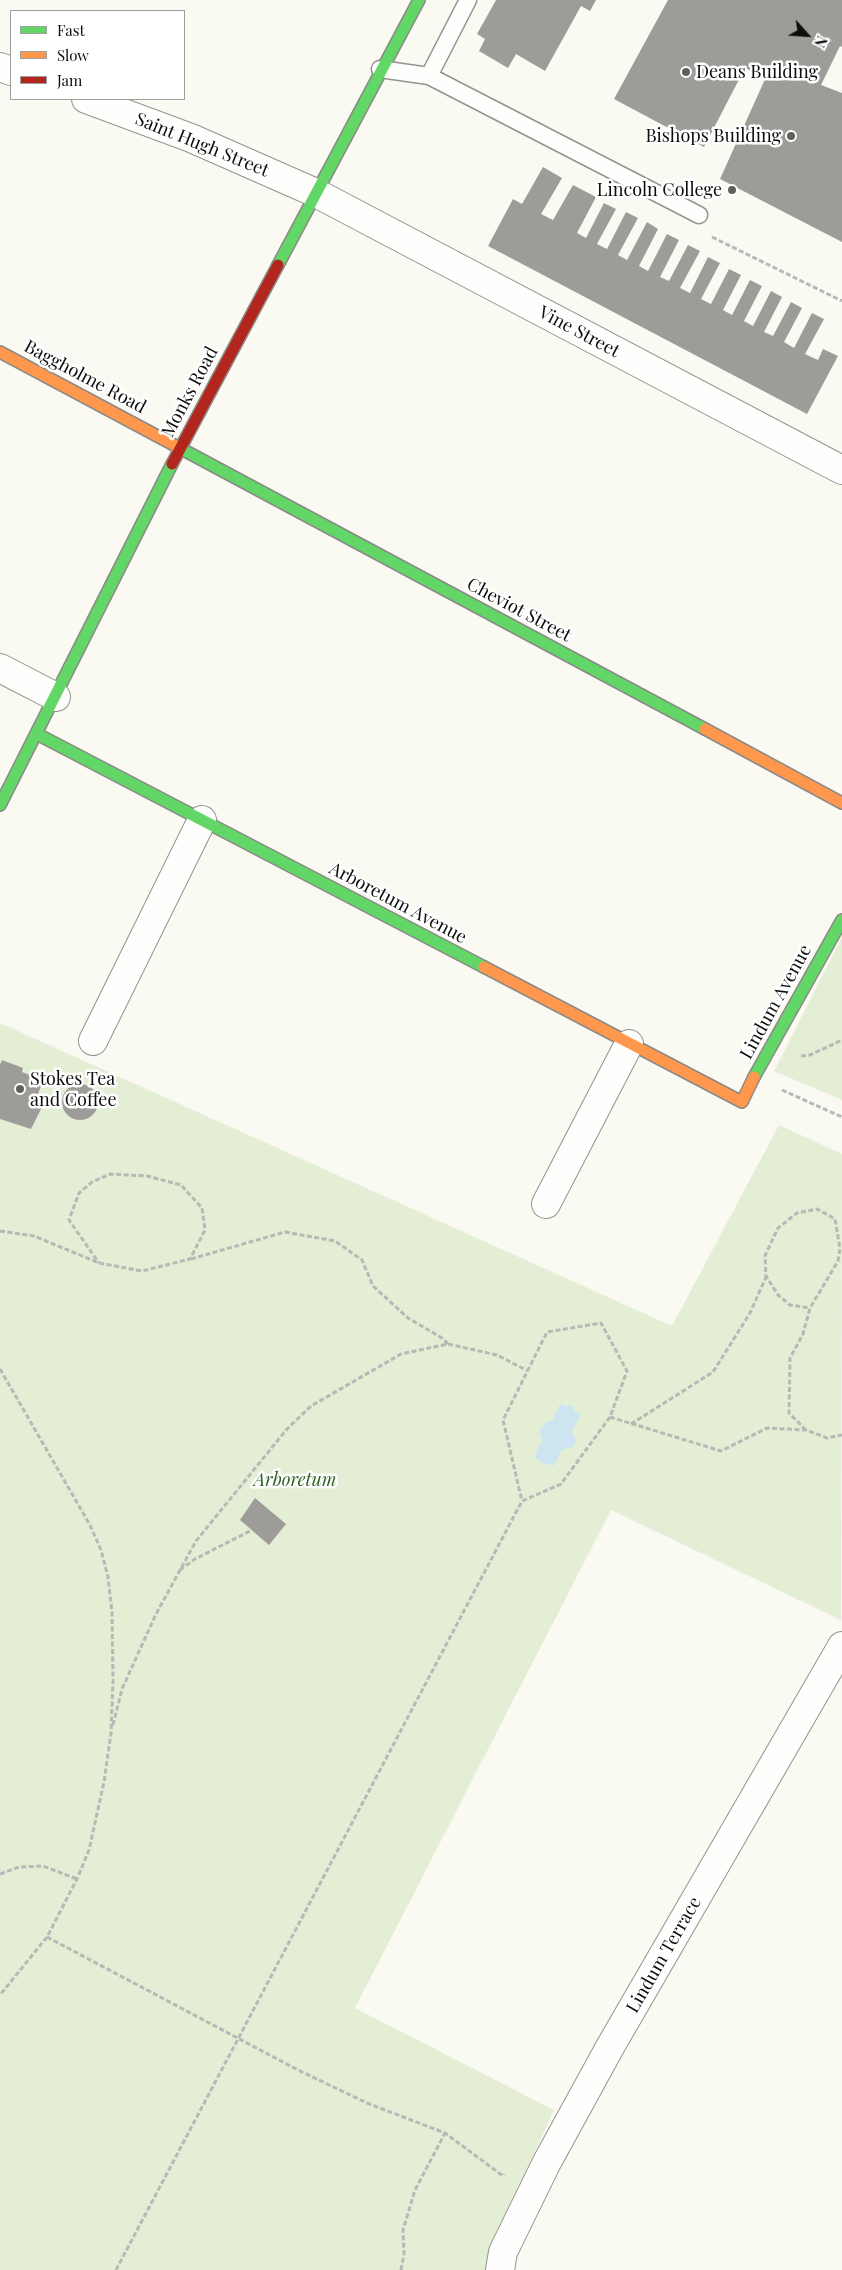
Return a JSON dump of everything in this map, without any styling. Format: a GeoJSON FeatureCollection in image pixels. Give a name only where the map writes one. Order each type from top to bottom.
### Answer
{"type":"FeatureCollection","features":[{"type":"Feature","properties":{"kind":"street","name":"Monks Road"},"geometry":{"type":"LineString","coordinates":[[0,805],[38,734],[180,448],[380,69],[419,0]]}},
{"type":"Feature","properties":{"kind":"street","name":"Saint Hugh Street"},"geometry":{"type":"LineString","coordinates":[[89,100],[191,138],[316,193]]}},
{"type":"Feature","properties":{"kind":"street","name":"Vine Street"},"geometry":{"type":"LineString","coordinates":[[316,193],[842,470]]}},
{"type":"Feature","properties":{"kind":"street","name":"Baggholme Road"},"geometry":{"type":"LineString","coordinates":[[0,352],[180,448]]}},
{"type":"Feature","properties":{"kind":"street","name":"Cheviot Street"},"geometry":{"type":"LineString","coordinates":[[180,448],[842,803]]}},
{"type":"Feature","properties":{"kind":"street"},"geometry":{"type":"LineString","coordinates":[[0,668],[56,697]]}},
{"type":"Feature","properties":{"kind":"street","name":"Arboretum Avenue"},"geometry":{"type":"LineString","coordinates":[[38,734],[742,1102]]}},
{"type":"Feature","properties":{"kind":"street"},"geometry":{"type":"LineString","coordinates":[[93,1040],[202,820]]}},
{"type":"Feature","properties":{"kind":"street","name":"Lindum Avenue"},"geometry":{"type":"LineString","coordinates":[[742,1102],[842,920]]}},
{"type":"Feature","properties":{"kind":"street"},"geometry":{"type":"LineString","coordinates":[[546,1204],[629,1044]]}},
{"type":"Feature","properties":{"kind":"street","name":"Lindum Terrace"},"geometry":{"type":"LineString","coordinates":[[500,2270],[503,2252],[547,2162],[610,2047],[842,1646]]}},
{"type":"Feature","properties":{"kind":"lane"},"geometry":{"type":"LineString","coordinates":[[428,76],[468,0]]}},
{"type":"Feature","properties":{"kind":"lane"},"geometry":{"type":"LineString","coordinates":[[380,69],[428,76],[699,215]]}},
{"type":"Feature","properties":{"kind":"path"},"geometry":{"type":"LineString","coordinates":[[755,1077],[842,1117]]}},
{"type":"Feature","properties":{"kind":"path"},"geometry":{"type":"LineString","coordinates":[[99,1263],[69,1220],[79,1193],[92,1182],[110,1174],[147,1176],[181,1185],[202,1208],[205,1230],[190,1259]]}},
{"type":"Feature","properties":{"kind":"path"},"geometry":{"type":"LineString","coordinates":[[631,1424],[713,1372],[750,1313],[766,1276],[765,1256],[778,1228],[797,1213],[817,1209],[835,1219],[840,1249],[838,1261],[810,1308],[803,1334],[790,1358],[788,1382],[789,1413],[806,1430]]}},
{"type":"Feature","properties":{"kind":"path"},"geometry":{"type":"LineString","coordinates":[[0,1231],[34,1236],[99,1263],[142,1271],[285,1232],[335,1241],[362,1260],[373,1286],[408,1318],[442,1338],[448,1344]]}},
{"type":"Feature","properties":{"kind":"path"},"geometry":{"type":"LineString","coordinates":[[766,1276],[778,1295],[790,1305],[810,1308]]}},
{"type":"Feature","properties":{"kind":"path"},"geometry":{"type":"LineString","coordinates":[[116,2270],[522,1501],[561,1484],[610,1417],[627,1370],[601,1323],[547,1332],[503,1420],[522,1501]]}},
{"type":"Feature","properties":{"kind":"path"},"geometry":{"type":"LineString","coordinates":[[0,1995],[47,1937],[78,1878],[89,1850],[98,1817],[111,1733],[122,1689],[178,1572],[196,1541],[287,1429],[311,1406],[401,1354],[448,1344],[497,1356],[528,1371]]}},
{"type":"Feature","properties":{"kind":"path"},"geometry":{"type":"LineString","coordinates":[[0,1370],[90,1525],[101,1550],[108,1577],[112,1612],[113,1681],[111,1733]]}},
{"type":"Feature","properties":{"kind":"path"},"geometry":{"type":"LineString","coordinates":[[610,1417],[721,1451],[767,1428],[806,1430],[827,1438],[842,1436]]}},
{"type":"Feature","properties":{"kind":"path"},"geometry":{"type":"LineString","coordinates":[[178,1572],[195,1559],[252,1530]]}},
{"type":"Feature","properties":{"kind":"path"},"geometry":{"type":"LineString","coordinates":[[0,1874],[19,1867],[43,1866],[78,1878]]}},
{"type":"Feature","properties":{"kind":"path"},"geometry":{"type":"LineString","coordinates":[[47,1937],[238,2040],[340,2091],[444,2133],[503,2176]]}},
{"type":"Feature","properties":{"kind":"path"},"geometry":{"type":"LineString","coordinates":[[401,2270],[404,2254],[403,2230],[414,2190],[444,2133]]}},
{"type":"Feature","properties":{"kind":"green space"},"geometry":{"type":"Polygon","coordinates":[[[842,937],[842,1100],[774,1071],[842,937]]]}},
{"type":"Feature","properties":{"kind":"green space","name":"Arboretum"},"geometry":{"type":"Polygon","coordinates":[[[0,1023],[672,1326],[779,1125],[842,1154],[841,1620],[611,1510],[355,2008],[554,2110],[490,2250],[487,2270],[0,2270],[0,1023]]]}},
{"type":"Feature","properties":{"kind":"water"},"geometry":{"type":"Polygon","coordinates":[[[560,1404],[566,1407],[568,1405],[573,1406],[574,1411],[581,1414],[572,1431],[576,1441],[573,1447],[562,1450],[554,1466],[547,1463],[544,1465],[534,1457],[542,1440],[539,1431],[546,1422],[552,1421],[560,1404]]]}},
{"type":"Feature","properties":{"kind":"building"},"geometry":{"type":"Polygon","coordinates":[[[496,0],[596,0],[590,11],[581,6],[545,71],[516,54],[508,68],[479,51],[485,39],[477,34],[496,0]]]}},
{"type":"Feature","properties":{"kind":"building"},"geometry":{"type":"Polygon","coordinates":[[[668,0],[842,0],[842,47],[840,46],[821,85],[842,93],[842,242],[720,179],[766,77],[745,68],[704,147],[614,99],[668,0]]]}},
{"type":"Feature","properties":{"kind":"building"},"geometry":{"type":"Polygon","coordinates":[[[543,167],[562,178],[541,214],[553,220],[573,185],[596,197],[577,233],[586,238],[604,203],[616,209],[597,244],[607,249],[626,212],[638,218],[618,255],[627,260],[647,222],[658,229],[639,266],[648,271],[667,234],[679,240],[660,277],[669,281],[688,245],[700,251],[680,288],[690,293],[708,257],[720,263],[701,299],[711,304],[729,269],[741,275],[723,310],[732,315],[750,280],[762,286],[744,321],[753,326],[771,291],[782,297],[764,332],[773,336],[791,302],[802,308],[784,342],[794,348],[812,313],[824,319],[805,354],[818,360],[823,349],[838,356],[807,414],[488,246],[513,199],[522,204],[543,167]]]}},
{"type":"Feature","properties":{"kind":"building","name":"Stokes Tea and Coffee"},"geometry":{"type":"Polygon","coordinates":[[[2,1060],[23,1068],[22,1072],[43,1080],[37,1097],[46,1099],[31,1129],[0,1119],[0,1065],[2,1060]]]}},
{"type":"Feature","properties":{"kind":"building"},"geometry":{"type":"Polygon","coordinates":[[[80,1084],[87,1085],[93,1089],[97,1095],[97,1109],[93,1115],[87,1119],[80,1120],[73,1119],[67,1115],[63,1109],[62,1102],[63,1095],[67,1089],[73,1085],[80,1084]]]}},
{"type":"Feature","properties":{"kind":"building"},"geometry":{"type":"Polygon","coordinates":[[[255,1498],[286,1524],[269,1545],[240,1520],[255,1498]]]}},
{"type":"Feature","properties":{"kind":"traffic: fast"},"geometry":{"type":"LineString","coordinates":[[278,265],[419,0]]}},
{"type":"Feature","properties":{"kind":"traffic: fast"},"geometry":{"type":"LineString","coordinates":[[176,446],[705,729]]}},
{"type":"Feature","properties":{"kind":"traffic: fast"},"geometry":{"type":"LineString","coordinates":[[0,805],[172,464]]}},
{"type":"Feature","properties":{"kind":"traffic: fast"},"geometry":{"type":"LineString","coordinates":[[37,734],[484,967]]}},
{"type":"Feature","properties":{"kind":"traffic: fast"},"geometry":{"type":"LineString","coordinates":[[754,1077],[842,920]]}},
{"type":"Feature","properties":{"kind":"traffic: slow"},"geometry":{"type":"LineString","coordinates":[[0,352],[176,446]]}},
{"type":"Feature","properties":{"kind":"traffic: slow"},"geometry":{"type":"LineString","coordinates":[[705,729],[842,803]]}},
{"type":"Feature","properties":{"kind":"traffic: slow"},"geometry":{"type":"LineString","coordinates":[[484,967],[742,1102],[754,1077]]}},
{"type":"Feature","properties":{"kind":"traffic: jam"},"geometry":{"type":"LineString","coordinates":[[172,464],[278,265]]}},
{"type":"Feature","properties":{"kind":"place","name":"Deans Building"},"geometry":{"type":"Point","coordinates":[686,72]}},
{"type":"Feature","properties":{"kind":"place","name":"Bishops Building"},"geometry":{"type":"Point","coordinates":[791,136]}},
{"type":"Feature","properties":{"kind":"place","name":"Lincoln College"},"geometry":{"type":"Point","coordinates":[732,190]}},
{"type":"Feature","properties":{"kind":"place","name":"Stokes Tea and Coffee"},"geometry":{"type":"Point","coordinates":[20,1089]}}]}
